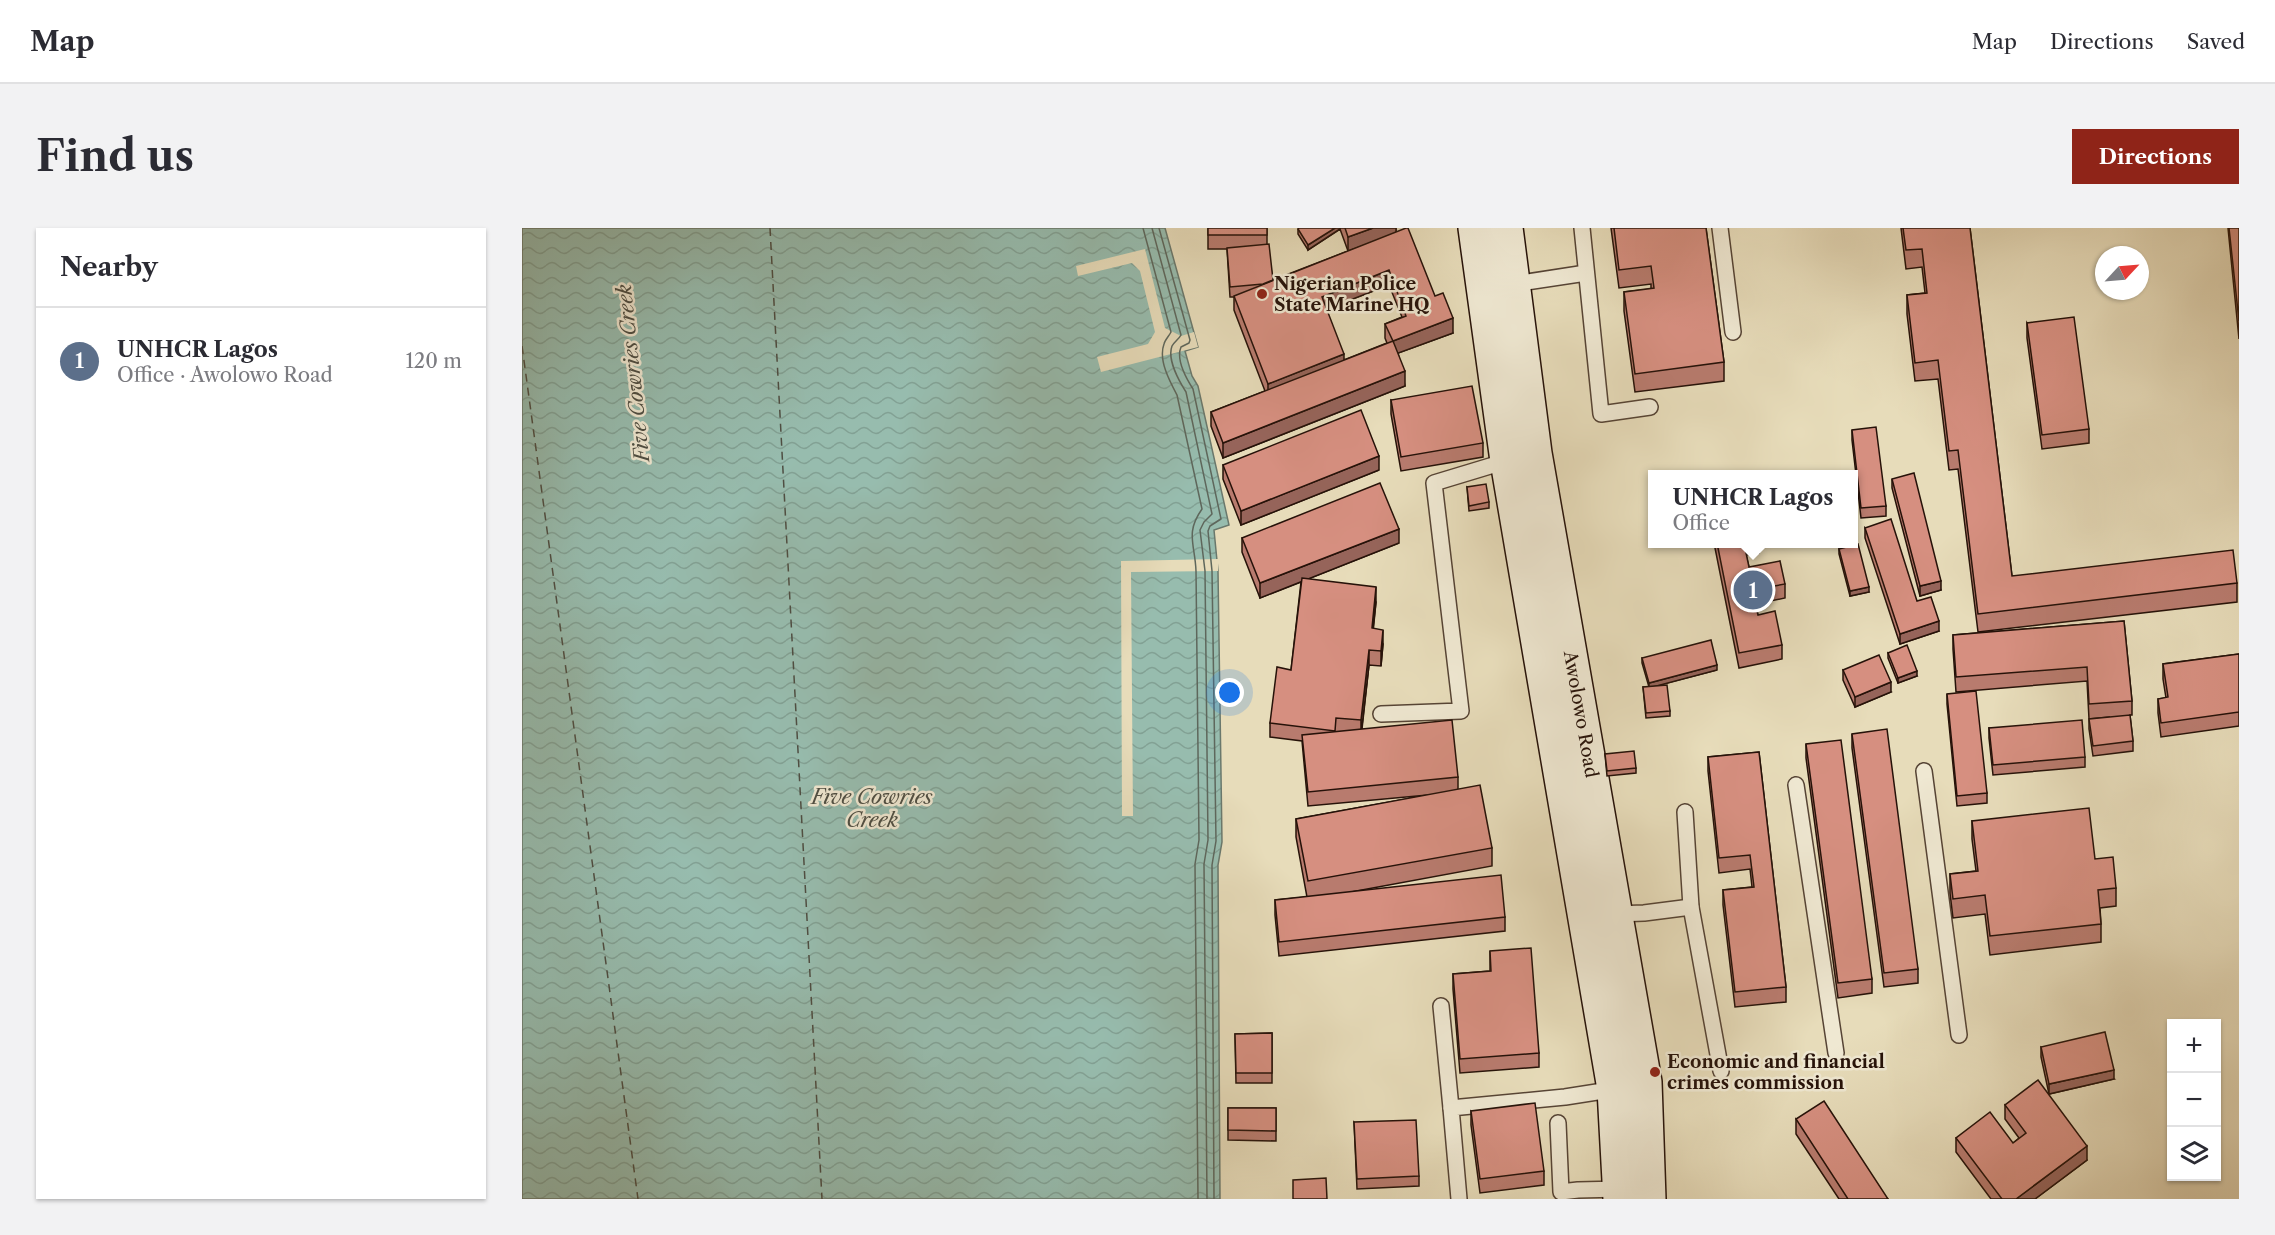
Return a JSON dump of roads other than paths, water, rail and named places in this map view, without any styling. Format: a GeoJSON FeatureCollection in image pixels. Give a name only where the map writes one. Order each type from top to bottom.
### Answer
{"type":"FeatureCollection","features":[{"type":"Feature","properties":{"kind":"main road","name":"Awolowo Road"},"geometry":{"type":"LineString","coordinates":[[1475,228],[1616,914],[1630,1085],[1634,1192]]}},
{"type":"Feature","properties":{"kind":"main road","name":"Awolowo Road"},"geometry":{"type":"LineString","coordinates":[[1506,228],[1514,284],[1521,457],[1630,1085]]}},
{"type":"Feature","properties":{"kind":"lane"},"geometry":{"type":"LineString","coordinates":[[1582,228],[1601,414],[1650,407]]}},
{"type":"Feature","properties":{"kind":"lane"},"geometry":{"type":"LineString","coordinates":[[1720,228],[1733,332]]}},
{"type":"Feature","properties":{"kind":"lane"},"geometry":{"type":"LineString","coordinates":[[1514,284],[1586,273]]}},
{"type":"Feature","properties":{"kind":"lane"},"geometry":{"type":"LineString","coordinates":[[1381,714],[1461,711],[1434,483],[1521,457]]}},
{"type":"Feature","properties":{"kind":"lane"},"geometry":{"type":"LineString","coordinates":[[1924,771],[1959,1035]]}},
{"type":"Feature","properties":{"kind":"lane"},"geometry":{"type":"LineString","coordinates":[[1796,785],[1836,1053]]}},
{"type":"Feature","properties":{"kind":"lane"},"geometry":{"type":"LineString","coordinates":[[1685,812],[1691,907],[1721,1071]]}},
{"type":"Feature","properties":{"kind":"lane"},"geometry":{"type":"LineString","coordinates":[[1616,914],[1691,907]]}},
{"type":"Feature","properties":{"kind":"lane"},"geometry":{"type":"LineString","coordinates":[[1441,1006],[1459,1199]]}},
{"type":"Feature","properties":{"kind":"lane"},"geometry":{"type":"LineString","coordinates":[[1451,1108],[1565,1097],[1630,1085]]}},
{"type":"Feature","properties":{"kind":"lane"},"geometry":{"type":"LineString","coordinates":[[1558,1123],[1561,1192],[1578,1190],[1634,1192]]}},
{"type":"Feature","properties":{"kind":"water","name":"Five Cowries Creek"},"geometry":{"type":"Polygon","coordinates":[[[522,228],[1165,228],[1198,347],[1185,351],[1192,376],[1198,386],[1229,525],[1214,530],[1218,571],[1222,842],[1218,865],[1220,1199],[522,1199],[522,228]]]}},
{"type":"Feature","properties":{"kind":"place","name":"Nigerian Police State Marine HQ"},"geometry":{"type":"Point","coordinates":[1262,294]}},
{"type":"Feature","properties":{"kind":"place","name":"UNHCR Lagos"},"geometry":{"type":"Point","coordinates":[1753,590]}},
{"type":"Feature","properties":{"kind":"place","name":"Economic and financial crimes commission"},"geometry":{"type":"Point","coordinates":[1655,1072]}}]}
